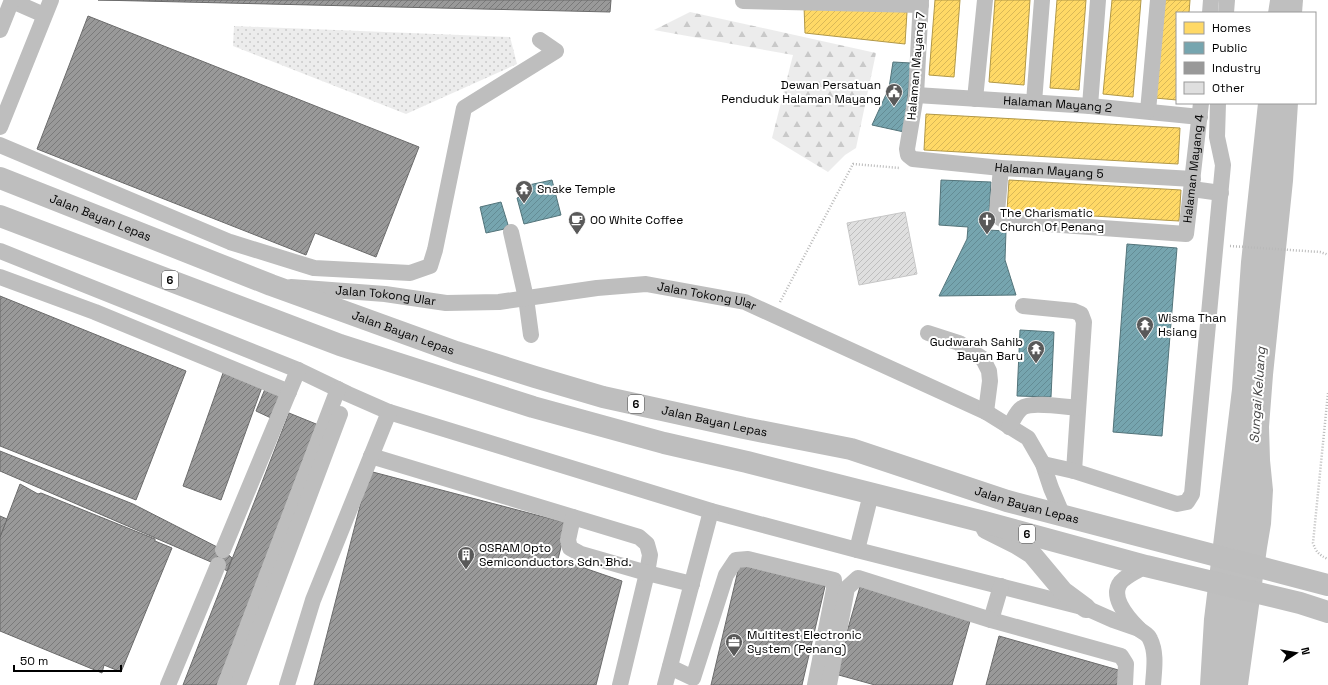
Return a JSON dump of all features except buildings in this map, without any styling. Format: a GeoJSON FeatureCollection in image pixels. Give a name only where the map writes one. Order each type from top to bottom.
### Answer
{"type":"FeatureCollection","features":[{"type":"Feature","properties":{"kind":"highway","name":"Jalan Bayan Lepas"},"geometry":{"type":"LineString","coordinates":[[0,178],[271,285],[456,352],[602,397],[744,428],[852,449],[1007,501],[1318,582]]}},
{"type":"Feature","properties":{"kind":"highway","name":"6"},"geometry":{"type":"LineString","coordinates":[[0,216],[340,345],[534,407],[664,443],[747,462],[959,517],[984,522],[1146,566],[1183,574],[1328,612]]}},
{"type":"Feature","properties":{"kind":"main road"},"geometry":{"type":"LineString","coordinates":[[959,517],[1001,536],[1032,554],[1063,591],[1086,608]]}},
{"type":"Feature","properties":{"kind":"street"},"geometry":{"type":"LineString","coordinates":[[0,127],[51,0]]}},
{"type":"Feature","properties":{"kind":"street"},"geometry":{"type":"LineString","coordinates":[[975,98],[985,0]]}},
{"type":"Feature","properties":{"kind":"street"},"geometry":{"type":"LineString","coordinates":[[1034,102],[1042,0]]}},
{"type":"Feature","properties":{"kind":"street"},"geometry":{"type":"LineString","coordinates":[[1090,106],[1098,0]]}},
{"type":"Feature","properties":{"kind":"street"},"geometry":{"type":"LineString","coordinates":[[1148,111],[1158,0]]}},
{"type":"Feature","properties":{"kind":"street"},"geometry":{"type":"LineString","coordinates":[[1210,12],[1211,0]]}},
{"type":"Feature","properties":{"kind":"street"},"geometry":{"type":"LineString","coordinates":[[1226,12],[1227,0]]}},
{"type":"Feature","properties":{"kind":"street"},"geometry":{"type":"LineString","coordinates":[[0,30],[12,1],[44,15]]}},
{"type":"Feature","properties":{"kind":"street"},"geometry":{"type":"LineString","coordinates":[[743,1],[921,2]]}},
{"type":"Feature","properties":{"kind":"street","name":"Halaman Mayang 7"},"geometry":{"type":"LineString","coordinates":[[910,157],[907,149],[916,95],[921,2]]}},
{"type":"Feature","properties":{"kind":"street"},"geometry":{"type":"LineString","coordinates":[[0,145],[230,242],[314,268],[410,273],[430,266],[435,250],[464,108],[556,51],[540,40]]}},
{"type":"Feature","properties":{"kind":"street","name":"Halaman Mayang 2"},"geometry":{"type":"LineString","coordinates":[[916,95],[1148,111],[1201,109],[1218,106]]}},
{"type":"Feature","properties":{"kind":"street"},"geometry":{"type":"LineString","coordinates":[[1043,464],[1074,471],[1177,504],[1187,502],[1192,494],[1223,166],[1216,137],[1218,106]]}},
{"type":"Feature","properties":{"kind":"street","name":"Halaman Mayang 4"},"geometry":{"type":"LineString","coordinates":[[1001,168],[997,212],[1000,218],[1005,221],[1186,234],[1201,109]]}},
{"type":"Feature","properties":{"kind":"street","name":"Halaman Mayang 5"},"geometry":{"type":"LineString","coordinates":[[910,157],[1001,168],[1192,184],[1221,193]]}},
{"type":"Feature","properties":{"kind":"street"},"geometry":{"type":"LineString","coordinates":[[511,232],[526,298],[531,335]]}},
{"type":"Feature","properties":{"kind":"street"},"geometry":{"type":"LineString","coordinates":[[0,251],[298,370],[389,412],[711,511],[1086,608],[1113,620],[1139,629]]}},
{"type":"Feature","properties":{"kind":"street"},"geometry":{"type":"LineString","coordinates":[[0,277],[95,312],[289,392]]}},
{"type":"Feature","properties":{"kind":"street","name":"Jalan Tokong Ular"},"geometry":{"type":"LineString","coordinates":[[271,285],[385,294],[446,303],[499,302],[597,288],[646,284],[745,302],[986,412],[1028,438],[1043,464],[1063,516]]}},
{"type":"Feature","properties":{"kind":"street"},"geometry":{"type":"LineString","coordinates":[[95,312],[104,293]]}},
{"type":"Feature","properties":{"kind":"street"},"geometry":{"type":"LineString","coordinates":[[1023,306],[1074,311],[1081,314],[1084,322],[1074,471]]}},
{"type":"Feature","properties":{"kind":"street"},"geometry":{"type":"LineString","coordinates":[[928,333],[959,343],[983,359],[989,371],[990,381],[986,412]]}},
{"type":"Feature","properties":{"kind":"street"},"geometry":{"type":"LineString","coordinates":[[168,685],[298,370]]}},
{"type":"Feature","properties":{"kind":"street"},"geometry":{"type":"LineString","coordinates":[[225,685],[343,392]]}},
{"type":"Feature","properties":{"kind":"street"},"geometry":{"type":"LineString","coordinates":[[238,685],[343,392]]}},
{"type":"Feature","properties":{"kind":"street"},"geometry":{"type":"LineString","coordinates":[[1009,427],[1020,409],[1025,406],[1035,405],[1078,408]]}},
{"type":"Feature","properties":{"kind":"street"},"geometry":{"type":"LineString","coordinates":[[287,685],[313,600],[389,412]]}},
{"type":"Feature","properties":{"kind":"street"},"geometry":{"type":"LineString","coordinates":[[371,456],[639,537],[647,544],[650,555],[647,573],[620,685]]}},
{"type":"Feature","properties":{"kind":"street"},"geometry":{"type":"LineString","coordinates":[[857,550],[871,494]]}},
{"type":"Feature","properties":{"kind":"street"},"geometry":{"type":"LineString","coordinates":[[665,685],[711,511]]}},
{"type":"Feature","properties":{"kind":"street"},"geometry":{"type":"LineString","coordinates":[[573,517],[568,540],[570,548],[581,554],[692,584]]}},
{"type":"Feature","properties":{"kind":"street"},"geometry":{"type":"LineString","coordinates":[[670,667],[693,682],[726,574],[736,560],[748,559],[834,580],[834,589],[815,685]]}},
{"type":"Feature","properties":{"kind":"street"},"geometry":{"type":"LineString","coordinates":[[1146,566],[1123,579],[1117,590],[1118,603],[1139,629],[1149,637],[1154,655],[1153,685]]}},
{"type":"Feature","properties":{"kind":"street"},"geometry":{"type":"LineString","coordinates":[[829,685],[847,588],[858,578],[991,620],[1121,656],[1126,664],[1125,685]]}},
{"type":"Feature","properties":{"kind":"street"},"geometry":{"type":"LineString","coordinates":[[991,620],[1001,586]]}},
{"type":"Feature","properties":{"kind":"path"},"geometry":{"type":"LineString","coordinates":[[773,314],[853,164],[905,169],[910,157]]}},
{"type":"Feature","properties":{"kind":"path"},"geometry":{"type":"LineString","coordinates":[[1240,247],[1298,250],[1320,252],[1328,255]]}},
{"type":"Feature","properties":{"kind":"path"},"geometry":{"type":"LineString","coordinates":[[1328,393],[1313,543],[1315,551],[1328,559]]}},
{"type":"Feature","properties":{"kind":"green space"},"geometry":{"type":"Polygon","coordinates":[[[690,12],[876,53],[856,148],[845,155],[828,172],[772,138],[793,55],[654,30],[690,12]]]}},
{"type":"Feature","properties":{"kind":"green space"},"geometry":{"type":"Polygon","coordinates":[[[234,26],[510,37],[517,64],[406,114],[233,46],[234,26]]]}},
{"type":"Feature","properties":{"kind":"water"},"geometry":{"type":"Polygon","coordinates":[[[1270,0],[1303,0],[1302,12],[1268,12],[1270,0]]]}},
{"type":"Feature","properties":{"kind":"water","name":"Sungai Keluang"},"geometry":{"type":"Polygon","coordinates":[[[1258,104],[1298,104],[1293,181],[1269,427],[1273,490],[1271,524],[1248,685],[1200,685],[1204,619],[1232,389],[1241,262],[1258,104]]]}},
{"type":"Feature","properties":{"kind":"place","name":"Dewan Persatuan Penduduk Halaman Mayang"},"geometry":{"type":"Point","coordinates":[894,107]}},
{"type":"Feature","properties":{"kind":"place","name":"Snake Temple"},"geometry":{"type":"Point","coordinates":[524,204]}},
{"type":"Feature","properties":{"kind":"place","name":"OO White Coffee"},"geometry":{"type":"Point","coordinates":[577,235]}},
{"type":"Feature","properties":{"kind":"place","name":"The Charismatic Church Of Penang"},"geometry":{"type":"Point","coordinates":[987,235]}},
{"type":"Feature","properties":{"kind":"place","name":"Wisma Than Hsiang"},"geometry":{"type":"Point","coordinates":[1145,340]}},
{"type":"Feature","properties":{"kind":"place","name":"Gudwarah Sahib Bayan Baru"},"geometry":{"type":"Point","coordinates":[1036,364]}},
{"type":"Feature","properties":{"kind":"place","name":"OSRAM Opto Semiconductors Sdn. Bhd."},"geometry":{"type":"Point","coordinates":[466,570]}},
{"type":"Feature","properties":{"kind":"place","name":"Multitest Electronic System (Penang)"},"geometry":{"type":"Point","coordinates":[734,657]}}]}
